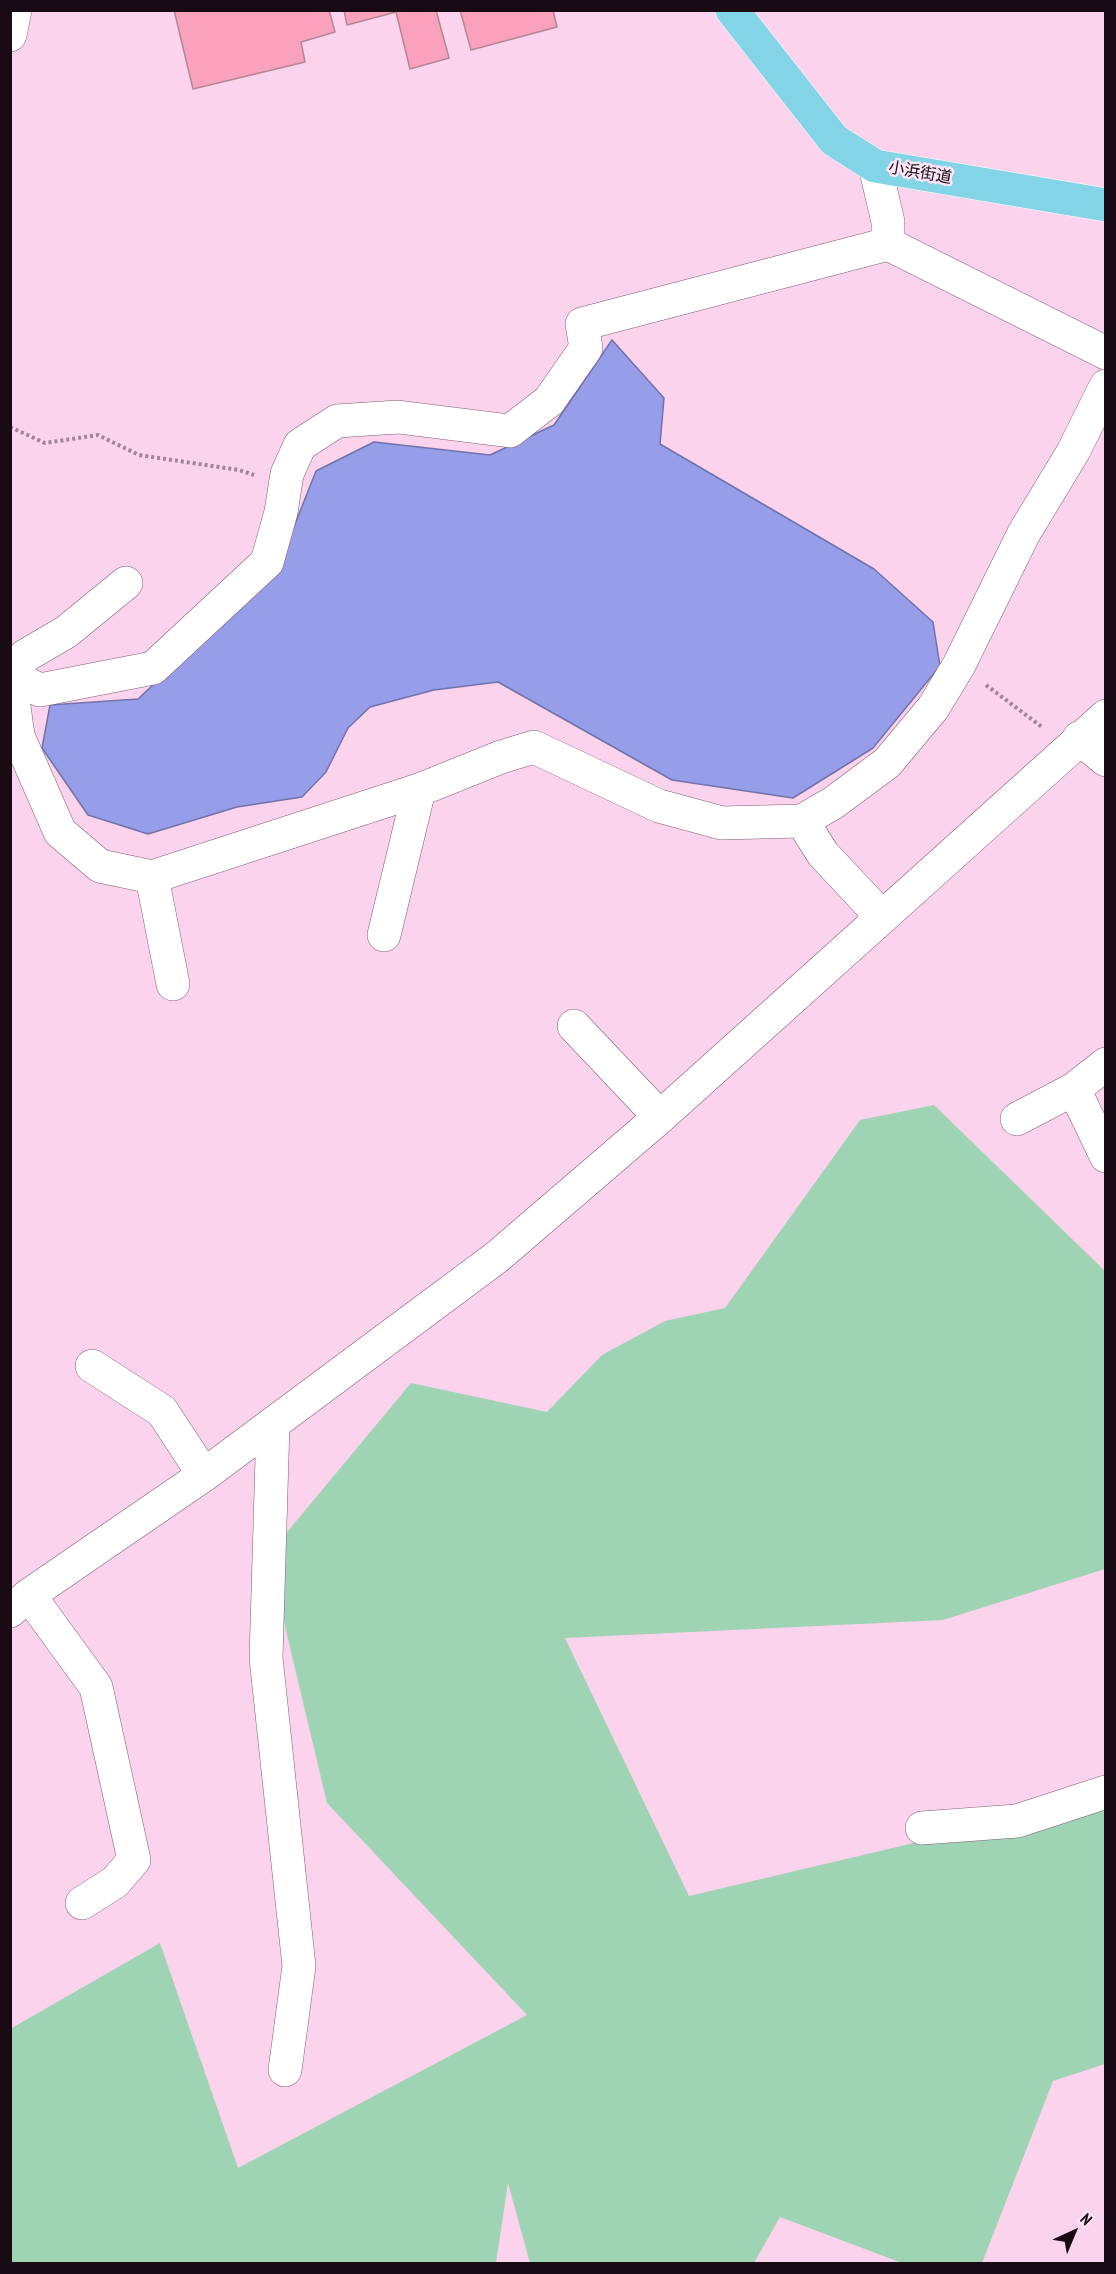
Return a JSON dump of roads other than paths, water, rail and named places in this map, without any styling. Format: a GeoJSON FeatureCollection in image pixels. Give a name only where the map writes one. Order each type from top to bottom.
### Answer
{"type":"FeatureCollection","features":[{"type":"Feature","properties":{"kind":"main road","name":"小浜街道"},"geometry":{"type":"LineString","coordinates":[[732,10],[834,140],[875,166],[1106,205]]}},
{"type":"Feature","properties":{"kind":"street"},"geometry":{"type":"LineString","coordinates":[[10,35],[15,10]]}},
{"type":"Feature","properties":{"kind":"street"},"geometry":{"type":"LineString","coordinates":[[875,166],[888,222],[888,244]]}},
{"type":"Feature","properties":{"kind":"street"},"geometry":{"type":"LineString","coordinates":[[10,676],[40,690],[153,668],[267,562],[281,512],[287,474],[300,445],[337,420],[398,417],[510,431],[549,401],[586,348],[582,324],[888,244],[1106,353]]}},
{"type":"Feature","properties":{"kind":"street"},"geometry":{"type":"LineString","coordinates":[[126,583],[66,632],[25,656],[10,676],[18,736],[60,832],[100,866],[152,878],[419,790],[501,757],[534,747],[659,806],[722,822],[802,820],[833,803],[887,763],[933,708],[959,665],[1024,533],[1073,452],[1106,386]]}},
{"type":"Feature","properties":{"kind":"street"},"geometry":{"type":"LineString","coordinates":[[82,1903],[115,1882],[134,1860],[96,1687],[20,1603],[204,1475],[497,1257],[660,1117],[1106,716]]}},
{"type":"Feature","properties":{"kind":"street"},"geometry":{"type":"LineString","coordinates":[[1074,743],[1106,760]]}},
{"type":"Feature","properties":{"kind":"street"},"geometry":{"type":"LineString","coordinates":[[384,935],[419,790]]}},
{"type":"Feature","properties":{"kind":"street"},"geometry":{"type":"LineString","coordinates":[[802,820],[823,854],[882,917]]}},
{"type":"Feature","properties":{"kind":"street"},"geometry":{"type":"LineString","coordinates":[[152,878],[173,984]]}},
{"type":"Feature","properties":{"kind":"street"},"geometry":{"type":"LineString","coordinates":[[574,1026],[660,1117]]}},
{"type":"Feature","properties":{"kind":"street"},"geometry":{"type":"LineString","coordinates":[[1017,1119],[1074,1089],[1106,1064]]}},
{"type":"Feature","properties":{"kind":"street"},"geometry":{"type":"LineString","coordinates":[[1074,1089],[1106,1156]]}},
{"type":"Feature","properties":{"kind":"street"},"geometry":{"type":"LineString","coordinates":[[92,1366],[162,1411],[204,1475]]}},
{"type":"Feature","properties":{"kind":"street"},"geometry":{"type":"LineString","coordinates":[[273,1424],[266,1658],[299,1966],[285,2070]]}},
{"type":"Feature","properties":{"kind":"street"},"geometry":{"type":"LineString","coordinates":[[922,1828],[1017,1821],[1106,1792]]}},
{"type":"Feature","properties":{"kind":"water"},"geometry":{"type":"Polygon","coordinates":[[[612,340],[664,398],[660,444],[874,569],[933,622],[940,666],[873,748],[793,798],[672,780],[498,682],[434,690],[370,707],[348,728],[326,772],[302,797],[237,807],[148,834],[88,815],[42,748],[50,705],[138,699],[278,567],[316,471],[374,442],[490,455],[554,425],[612,340]]]}}]}
